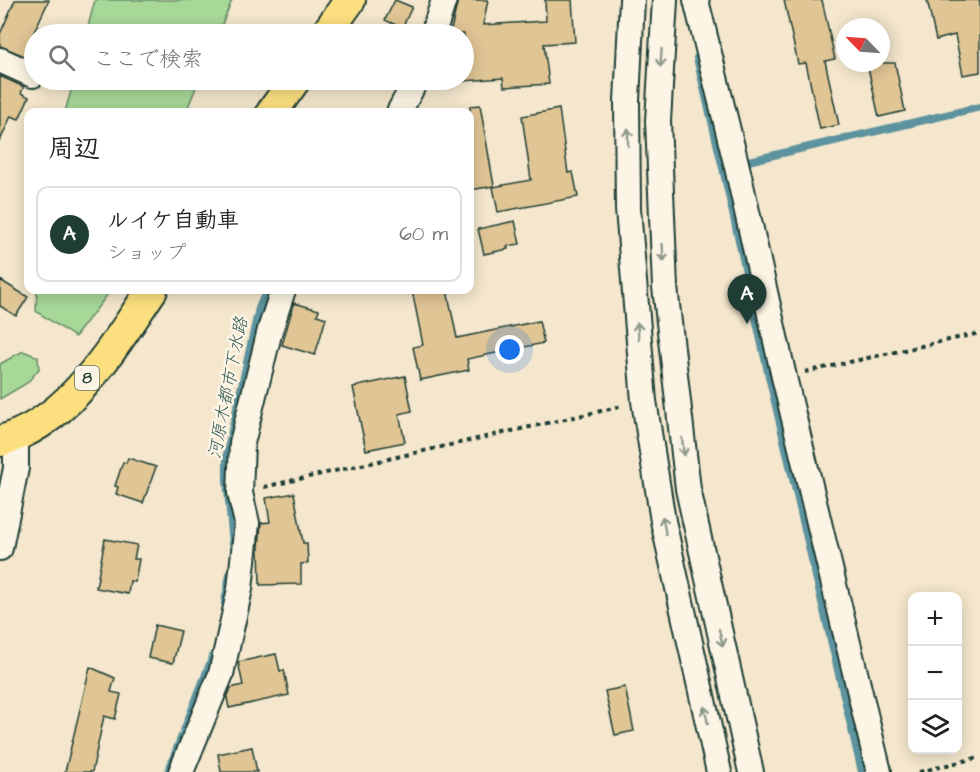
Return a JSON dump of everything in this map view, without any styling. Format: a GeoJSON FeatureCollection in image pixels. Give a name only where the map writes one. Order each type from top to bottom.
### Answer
{"type":"FeatureCollection","features":[{"type":"Feature","properties":{"kind":"main road"},"geometry":{"type":"LineString","coordinates":[[333,24],[350,0]]}},
{"type":"Feature","properties":{"kind":"main road"},"geometry":{"type":"LineString","coordinates":[[275,108],[288,90]]}},
{"type":"Feature","properties":{"kind":"main road","name":"8"},"geometry":{"type":"LineString","coordinates":[[8,439],[56,413],[106,358],[149,294]]}},
{"type":"Feature","properties":{"kind":"street"},"geometry":{"type":"LineString","coordinates":[[436,24],[444,0]]}},
{"type":"Feature","properties":{"kind":"street"},"geometry":{"type":"LineString","coordinates":[[632,0],[627,101],[628,209],[644,401],[663,521],[719,772]]}},
{"type":"Feature","properties":{"kind":"street"},"geometry":{"type":"LineString","coordinates":[[665,0],[658,121],[665,287],[688,489],[751,772]]}},
{"type":"Feature","properties":{"kind":"street"},"geometry":{"type":"LineString","coordinates":[[696,0],[879,772]]}},
{"type":"Feature","properties":{"kind":"street"},"geometry":{"type":"LineString","coordinates":[[0,60],[24,71]]}},
{"type":"Feature","properties":{"kind":"street"},"geometry":{"type":"LineString","coordinates":[[401,108],[411,90]]}},
{"type":"Feature","properties":{"kind":"street"},"geometry":{"type":"LineString","coordinates":[[181,772],[221,674],[240,590],[247,523],[240,493],[243,443],[270,330],[282,294]]}},
{"type":"Feature","properties":{"kind":"street"},"geometry":{"type":"LineString","coordinates":[[0,548],[16,468],[8,439]]}},
{"type":"Feature","properties":{"kind":"path"},"geometry":{"type":"LineString","coordinates":[[784,377],[980,333]]}},
{"type":"Feature","properties":{"kind":"path"},"geometry":{"type":"LineString","coordinates":[[240,493],[644,401]]}},
{"type":"Feature","properties":{"kind":"path"},"geometry":{"type":"LineString","coordinates":[[919,772],[980,757]]}},
{"type":"Feature","properties":{"kind":"green space"},"geometry":{"type":"Polygon","coordinates":[[[95,0],[232,0],[222,24],[89,24],[95,0]]]}},
{"type":"Feature","properties":{"kind":"green space"},"geometry":{"type":"Polygon","coordinates":[[[71,90],[195,90],[188,108],[66,108],[71,90]]]}},
{"type":"Feature","properties":{"kind":"green space"},"geometry":{"type":"Polygon","coordinates":[[[37,294],[108,294],[75,337],[36,311],[37,294]]]}},
{"type":"Feature","properties":{"kind":"green space"},"geometry":{"type":"Polygon","coordinates":[[[23,351],[38,357],[39,369],[27,383],[0,399],[0,364],[23,351]]]}},
{"type":"Feature","properties":{"kind":"building"},"geometry":{"type":"Polygon","coordinates":[[[15,0],[49,0],[38,24],[24,24],[24,56],[0,46],[0,34],[15,0]]]}},
{"type":"Feature","properties":{"kind":"building"},"geometry":{"type":"Polygon","coordinates":[[[395,0],[412,7],[404,24],[394,24],[385,20],[395,0]]]}},
{"type":"Feature","properties":{"kind":"building"},"geometry":{"type":"Polygon","coordinates":[[[458,0],[488,0],[483,25],[546,21],[545,0],[572,0],[575,42],[544,44],[549,84],[504,87],[503,78],[474,80],[474,24],[452,24],[458,0]]]}},
{"type":"Feature","properties":{"kind":"building"},"geometry":{"type":"Polygon","coordinates":[[[784,0],[822,0],[835,59],[825,61],[839,125],[820,129],[806,63],[798,64],[784,0]]]}},
{"type":"Feature","properties":{"kind":"building"},"geometry":{"type":"Polygon","coordinates":[[[927,0],[980,0],[980,72],[963,75],[955,35],[936,40],[927,0]]]}},
{"type":"Feature","properties":{"kind":"building"},"geometry":{"type":"Polygon","coordinates":[[[890,63],[895,63],[905,111],[879,117],[869,72],[890,72],[890,63]]]}},
{"type":"Feature","properties":{"kind":"building"},"geometry":{"type":"Polygon","coordinates":[[[0,76],[24,87],[21,93],[29,97],[19,119],[11,116],[0,141],[0,76]]]}},
{"type":"Feature","properties":{"kind":"building"},"geometry":{"type":"Polygon","coordinates":[[[480,105],[494,186],[474,189],[474,108],[470,106],[480,105]]]}},
{"type":"Feature","properties":{"kind":"building"},"geometry":{"type":"Polygon","coordinates":[[[559,109],[568,173],[573,172],[578,197],[498,212],[493,187],[531,180],[522,116],[559,109]]]}},
{"type":"Feature","properties":{"kind":"building"},"geometry":{"type":"Polygon","coordinates":[[[515,221],[520,244],[484,254],[478,229],[515,221]]]}},
{"type":"Feature","properties":{"kind":"building"},"geometry":{"type":"Polygon","coordinates":[[[0,280],[28,297],[16,316],[0,306],[0,280]]]}},
{"type":"Feature","properties":{"kind":"building"},"geometry":{"type":"Polygon","coordinates":[[[413,294],[448,294],[457,338],[539,321],[544,343],[467,359],[469,370],[420,380],[413,347],[423,345],[413,294]]]}},
{"type":"Feature","properties":{"kind":"building"},"geometry":{"type":"Polygon","coordinates":[[[294,303],[319,310],[317,315],[326,318],[315,355],[282,345],[294,303]]]}},
{"type":"Feature","properties":{"kind":"building"},"geometry":{"type":"Polygon","coordinates":[[[405,376],[412,411],[399,414],[405,442],[366,450],[353,387],[405,376]]]}},
{"type":"Feature","properties":{"kind":"building"},"geometry":{"type":"Polygon","coordinates":[[[128,458],[156,467],[143,503],[116,494],[118,487],[115,486],[123,462],[126,463],[128,458]]]}},
{"type":"Feature","properties":{"kind":"building"},"geometry":{"type":"Polygon","coordinates":[[[294,493],[303,543],[307,543],[308,563],[301,564],[301,584],[260,585],[261,523],[270,522],[266,498],[294,493]]]}},
{"type":"Feature","properties":{"kind":"building"},"geometry":{"type":"Polygon","coordinates":[[[105,539],[137,545],[134,559],[139,559],[135,582],[130,581],[128,594],[96,588],[105,539]]]}},
{"type":"Feature","properties":{"kind":"building"},"geometry":{"type":"Polygon","coordinates":[[[155,625],[181,631],[173,663],[148,658],[155,625]]]}},
{"type":"Feature","properties":{"kind":"building"},"geometry":{"type":"Polygon","coordinates":[[[276,654],[280,671],[284,670],[289,695],[229,708],[227,698],[231,688],[243,685],[238,662],[276,654]]]}},
{"type":"Feature","properties":{"kind":"building"},"geometry":{"type":"Polygon","coordinates":[[[90,667],[115,678],[111,692],[121,694],[115,719],[104,716],[92,772],[65,772],[90,667]]]}},
{"type":"Feature","properties":{"kind":"building"},"geometry":{"type":"Polygon","coordinates":[[[625,687],[634,731],[615,735],[605,691],[625,687]]]}},
{"type":"Feature","properties":{"kind":"building"},"geometry":{"type":"Polygon","coordinates":[[[252,747],[257,772],[221,772],[218,754],[252,747]]]}},
{"type":"Feature","properties":{"kind":"waterway"},"geometry":{"type":"LineString","coordinates":[[697,58],[723,168],[725,167]]}},
{"type":"Feature","properties":{"kind":"waterway"},"geometry":{"type":"LineString","coordinates":[[740,163],[980,107]]}},
{"type":"Feature","properties":{"kind":"waterway"},"geometry":{"type":"LineString","coordinates":[[723,168],[768,372],[862,772]]}},
{"type":"Feature","properties":{"kind":"waterway","name":"河原木都市下水路"},"geometry":{"type":"LineString","coordinates":[[233,544],[227,454],[259,308],[265,294]]}},
{"type":"Feature","properties":{"kind":"waterway","name":"河原木都市下水路"},"geometry":{"type":"LineString","coordinates":[[225,603],[230,574]]}},
{"type":"Feature","properties":{"kind":"waterway","name":"河原木都市下水路"},"geometry":{"type":"LineString","coordinates":[[168,772],[213,656]]}},
{"type":"Feature","properties":{"kind":"place","name":"ルイケ自動車"},"geometry":{"type":"Point","coordinates":[747,324]}}]}
